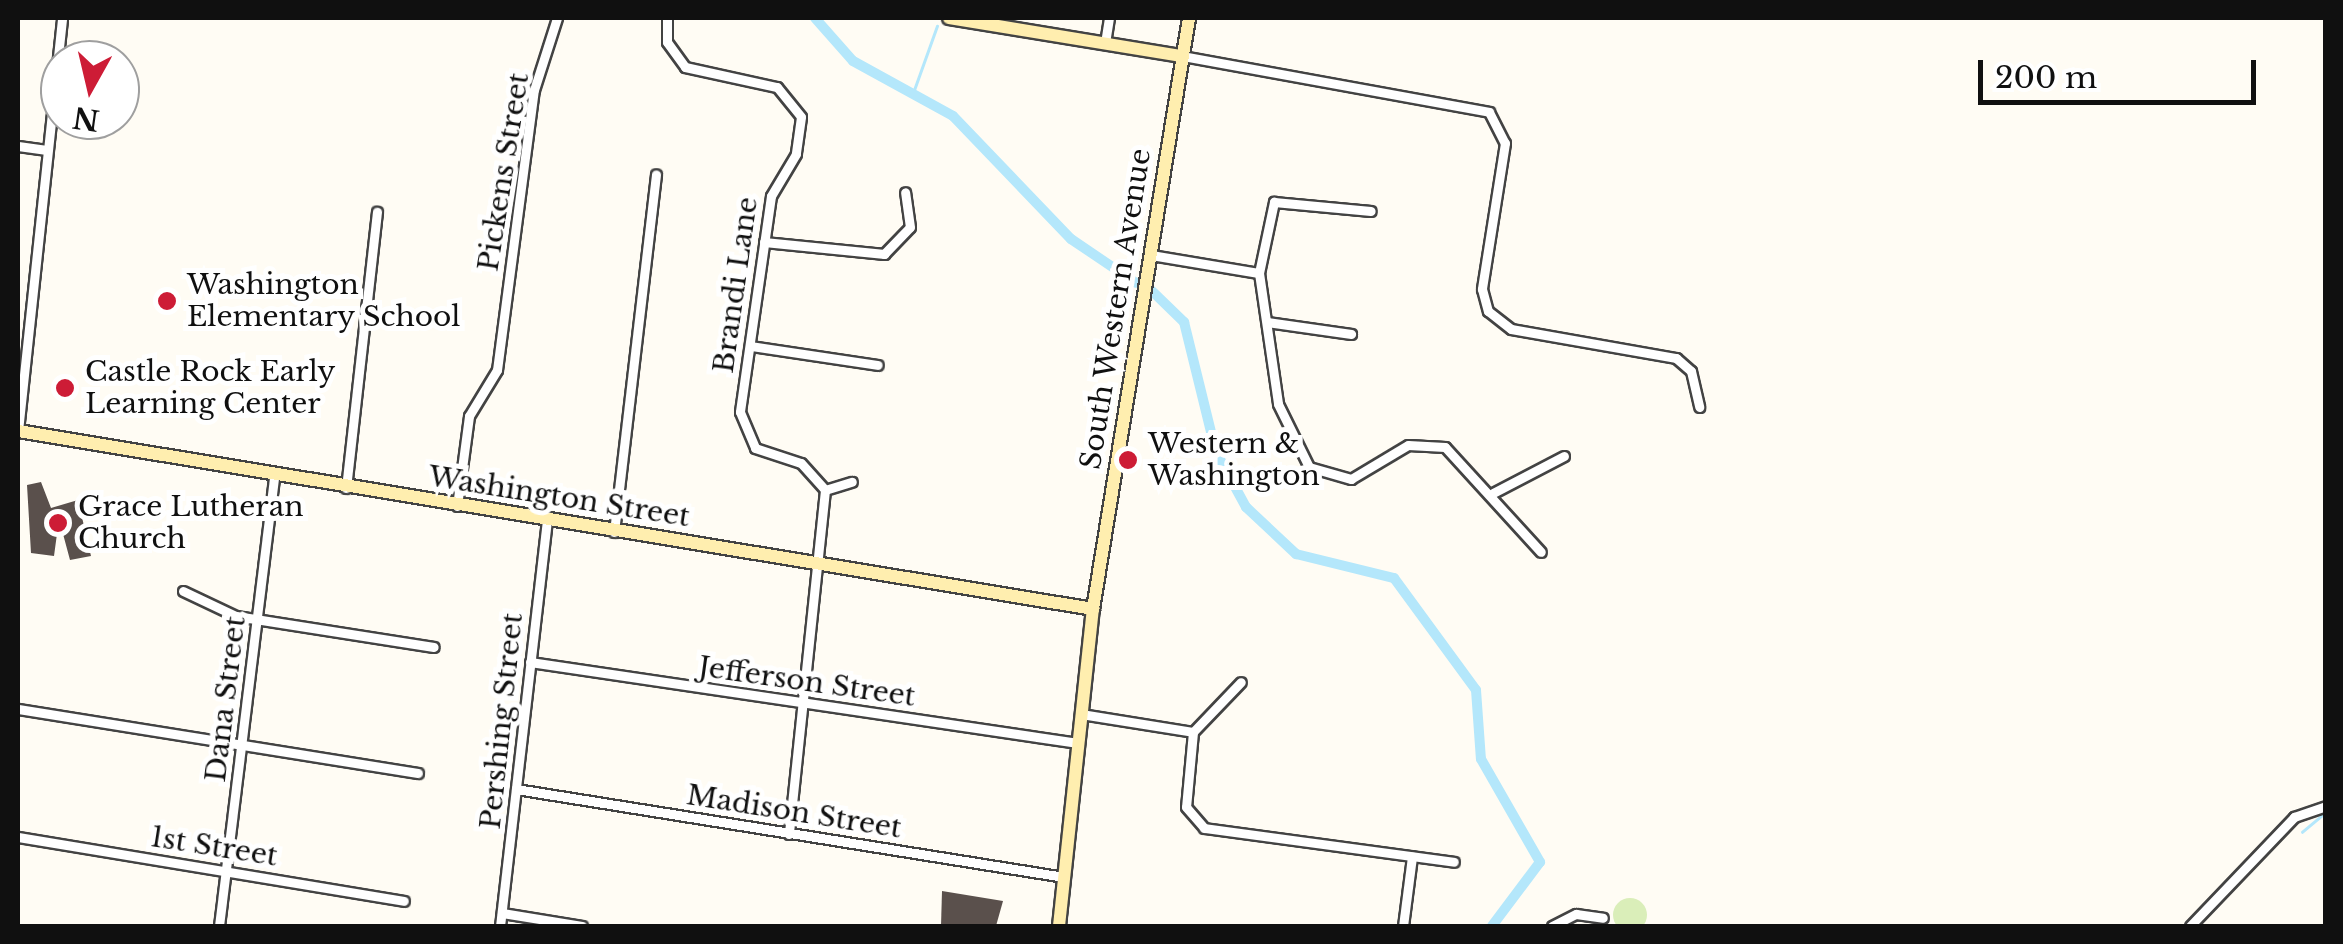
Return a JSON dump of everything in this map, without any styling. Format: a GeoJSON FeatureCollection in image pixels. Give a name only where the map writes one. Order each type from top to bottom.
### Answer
{"type":"FeatureCollection","features":[{"type":"Feature","properties":{"kind":"street"},"geometry":{"type":"LineString","coordinates":[[18,432],[62,18]]}},
{"type":"Feature","properties":{"kind":"street","name":"Pickens Street"},"geometry":{"type":"LineString","coordinates":[[457,506],[471,412],[497,370],[534,90],[557,18]]}},
{"type":"Feature","properties":{"kind":"street","name":"Brandi Lane"},"geometry":{"type":"LineString","coordinates":[[667,18],[667,42],[684,66],[769,84],[798,110],[796,154],[773,186],[750,346],[743,433],[759,451],[801,463],[825,490]]}},
{"type":"Feature","properties":{"kind":"street"},"geometry":{"type":"LineString","coordinates":[[950,18],[1488,112],[1505,143],[1482,290],[1488,311],[1510,329],[1676,358],[1691,371],[1699,407]]}},
{"type":"Feature","properties":{"kind":"street"},"geometry":{"type":"LineString","coordinates":[[1105,44],[1109,18]]}},
{"type":"Feature","properties":{"kind":"street","name":"South Western Avenue"},"geometry":{"type":"LineString","coordinates":[[1059,926],[1093,610],[1189,18]]}},
{"type":"Feature","properties":{"kind":"street"},"geometry":{"type":"LineString","coordinates":[[18,146],[47,150]]}},
{"type":"Feature","properties":{"kind":"street"},"geometry":{"type":"LineString","coordinates":[[614,532],[656,174]]}},
{"type":"Feature","properties":{"kind":"street"},"geometry":{"type":"LineString","coordinates":[[764,242],[884,254],[910,227],[904,192]]}},
{"type":"Feature","properties":{"kind":"street"},"geometry":{"type":"LineString","coordinates":[[1371,210],[1274,202],[1259,273],[1285,428],[1309,467],[1360,478],[1408,445],[1434,444],[1493,493],[1541,552]]}},
{"type":"Feature","properties":{"kind":"street"},"geometry":{"type":"LineString","coordinates":[[346,488],[377,212]]}},
{"type":"Feature","properties":{"kind":"street"},"geometry":{"type":"LineString","coordinates":[[1151,255],[1259,273]]}},
{"type":"Feature","properties":{"kind":"street"},"geometry":{"type":"LineString","coordinates":[[1267,322],[1351,334]]}},
{"type":"Feature","properties":{"kind":"street"},"geometry":{"type":"LineString","coordinates":[[750,346],[878,365]]}},
{"type":"Feature","properties":{"kind":"street","name":"Washington Street"},"geometry":{"type":"LineString","coordinates":[[18,432],[1093,610]]}},
{"type":"Feature","properties":{"kind":"street"},"geometry":{"type":"LineString","coordinates":[[1493,493],[1564,456]]}},
{"type":"Feature","properties":{"kind":"street","name":"Dana Street"},"geometry":{"type":"LineString","coordinates":[[220,926],[274,476]]}},
{"type":"Feature","properties":{"kind":"street"},"geometry":{"type":"LineString","coordinates":[[788,834],[825,490],[852,482]]}},
{"type":"Feature","properties":{"kind":"street","name":"Pershing Street"},"geometry":{"type":"LineString","coordinates":[[500,926],[547,520]]}},
{"type":"Feature","properties":{"kind":"street"},"geometry":{"type":"LineString","coordinates":[[183,591],[259,619],[434,647]]}},
{"type":"Feature","properties":{"kind":"street","name":"Jefferson Street"},"geometry":{"type":"LineString","coordinates":[[530,662],[804,706],[1078,743]]}},
{"type":"Feature","properties":{"kind":"street"},"geometry":{"type":"LineString","coordinates":[[1241,682],[1193,732],[1186,807],[1204,828],[1454,862]]}},
{"type":"Feature","properties":{"kind":"street"},"geometry":{"type":"LineString","coordinates":[[18,708],[418,773]]}},
{"type":"Feature","properties":{"kind":"street"},"geometry":{"type":"LineString","coordinates":[[1081,714],[1193,732]]}},
{"type":"Feature","properties":{"kind":"street","name":"Madison Street"},"geometry":{"type":"LineString","coordinates":[[516,789],[1064,877]]}},
{"type":"Feature","properties":{"kind":"street"},"geometry":{"type":"LineString","coordinates":[[2190,926],[2294,817],[2326,806]]}},
{"type":"Feature","properties":{"kind":"street","name":"1st Street"},"geometry":{"type":"LineString","coordinates":[[18,837],[404,901]]}},
{"type":"Feature","properties":{"kind":"street"},"geometry":{"type":"LineString","coordinates":[[1403,926],[1412,857]]}},
{"type":"Feature","properties":{"kind":"street"},"geometry":{"type":"LineString","coordinates":[[502,913],[582,926]]}},
{"type":"Feature","properties":{"kind":"street"},"geometry":{"type":"LineString","coordinates":[[1552,926],[1576,914],[1603,918]]}},
{"type":"Feature","properties":{"kind":"green space"},"geometry":{"type":"Polygon","coordinates":[[[1630,898],[1642,903],[1647,915],[1642,927],[1630,932],[1618,927],[1613,915],[1618,903],[1630,898]]]}},
{"type":"Feature","properties":{"kind":"building","name":"Grace Lutheran Church"},"geometry":{"type":"Polygon","coordinates":[[[41,482],[51,508],[78,500],[91,556],[70,560],[59,519],[54,556],[31,553],[27,485],[41,482]]]}},
{"type":"Feature","properties":{"kind":"building"},"geometry":{"type":"Polygon","coordinates":[[[942,891],[1003,901],[996,926],[941,926],[942,891]]]}},
{"type":"Feature","properties":{"kind":"waterway"},"geometry":{"type":"LineString","coordinates":[[815,18],[853,61],[953,116],[1071,239],[1136,283]]}},
{"type":"Feature","properties":{"kind":"waterway"},"geometry":{"type":"LineString","coordinates":[[913,93],[937,26]]}},
{"type":"Feature","properties":{"kind":"waterway"},"geometry":{"type":"LineString","coordinates":[[1152,291],[1184,322],[1216,452],[1246,507],[1296,554],[1394,578],[1476,690],[1481,759],[1540,862],[1492,926]]}},
{"type":"Feature","properties":{"kind":"waterway"},"geometry":{"type":"LineString","coordinates":[[2302,832],[2325,813]]}},
{"type":"Feature","properties":{"kind":"place","name":"Washington Elementary School"},"geometry":{"type":"Point","coordinates":[167,301]}},
{"type":"Feature","properties":{"kind":"place","name":"Castle Rock Early Learning Center"},"geometry":{"type":"Point","coordinates":[65,388]}},
{"type":"Feature","properties":{"kind":"place","name":"Western & Washington"},"geometry":{"type":"Point","coordinates":[1128,460]}},
{"type":"Feature","properties":{"kind":"place","name":"Grace Lutheran Church"},"geometry":{"type":"Point","coordinates":[58,523]}}]}
